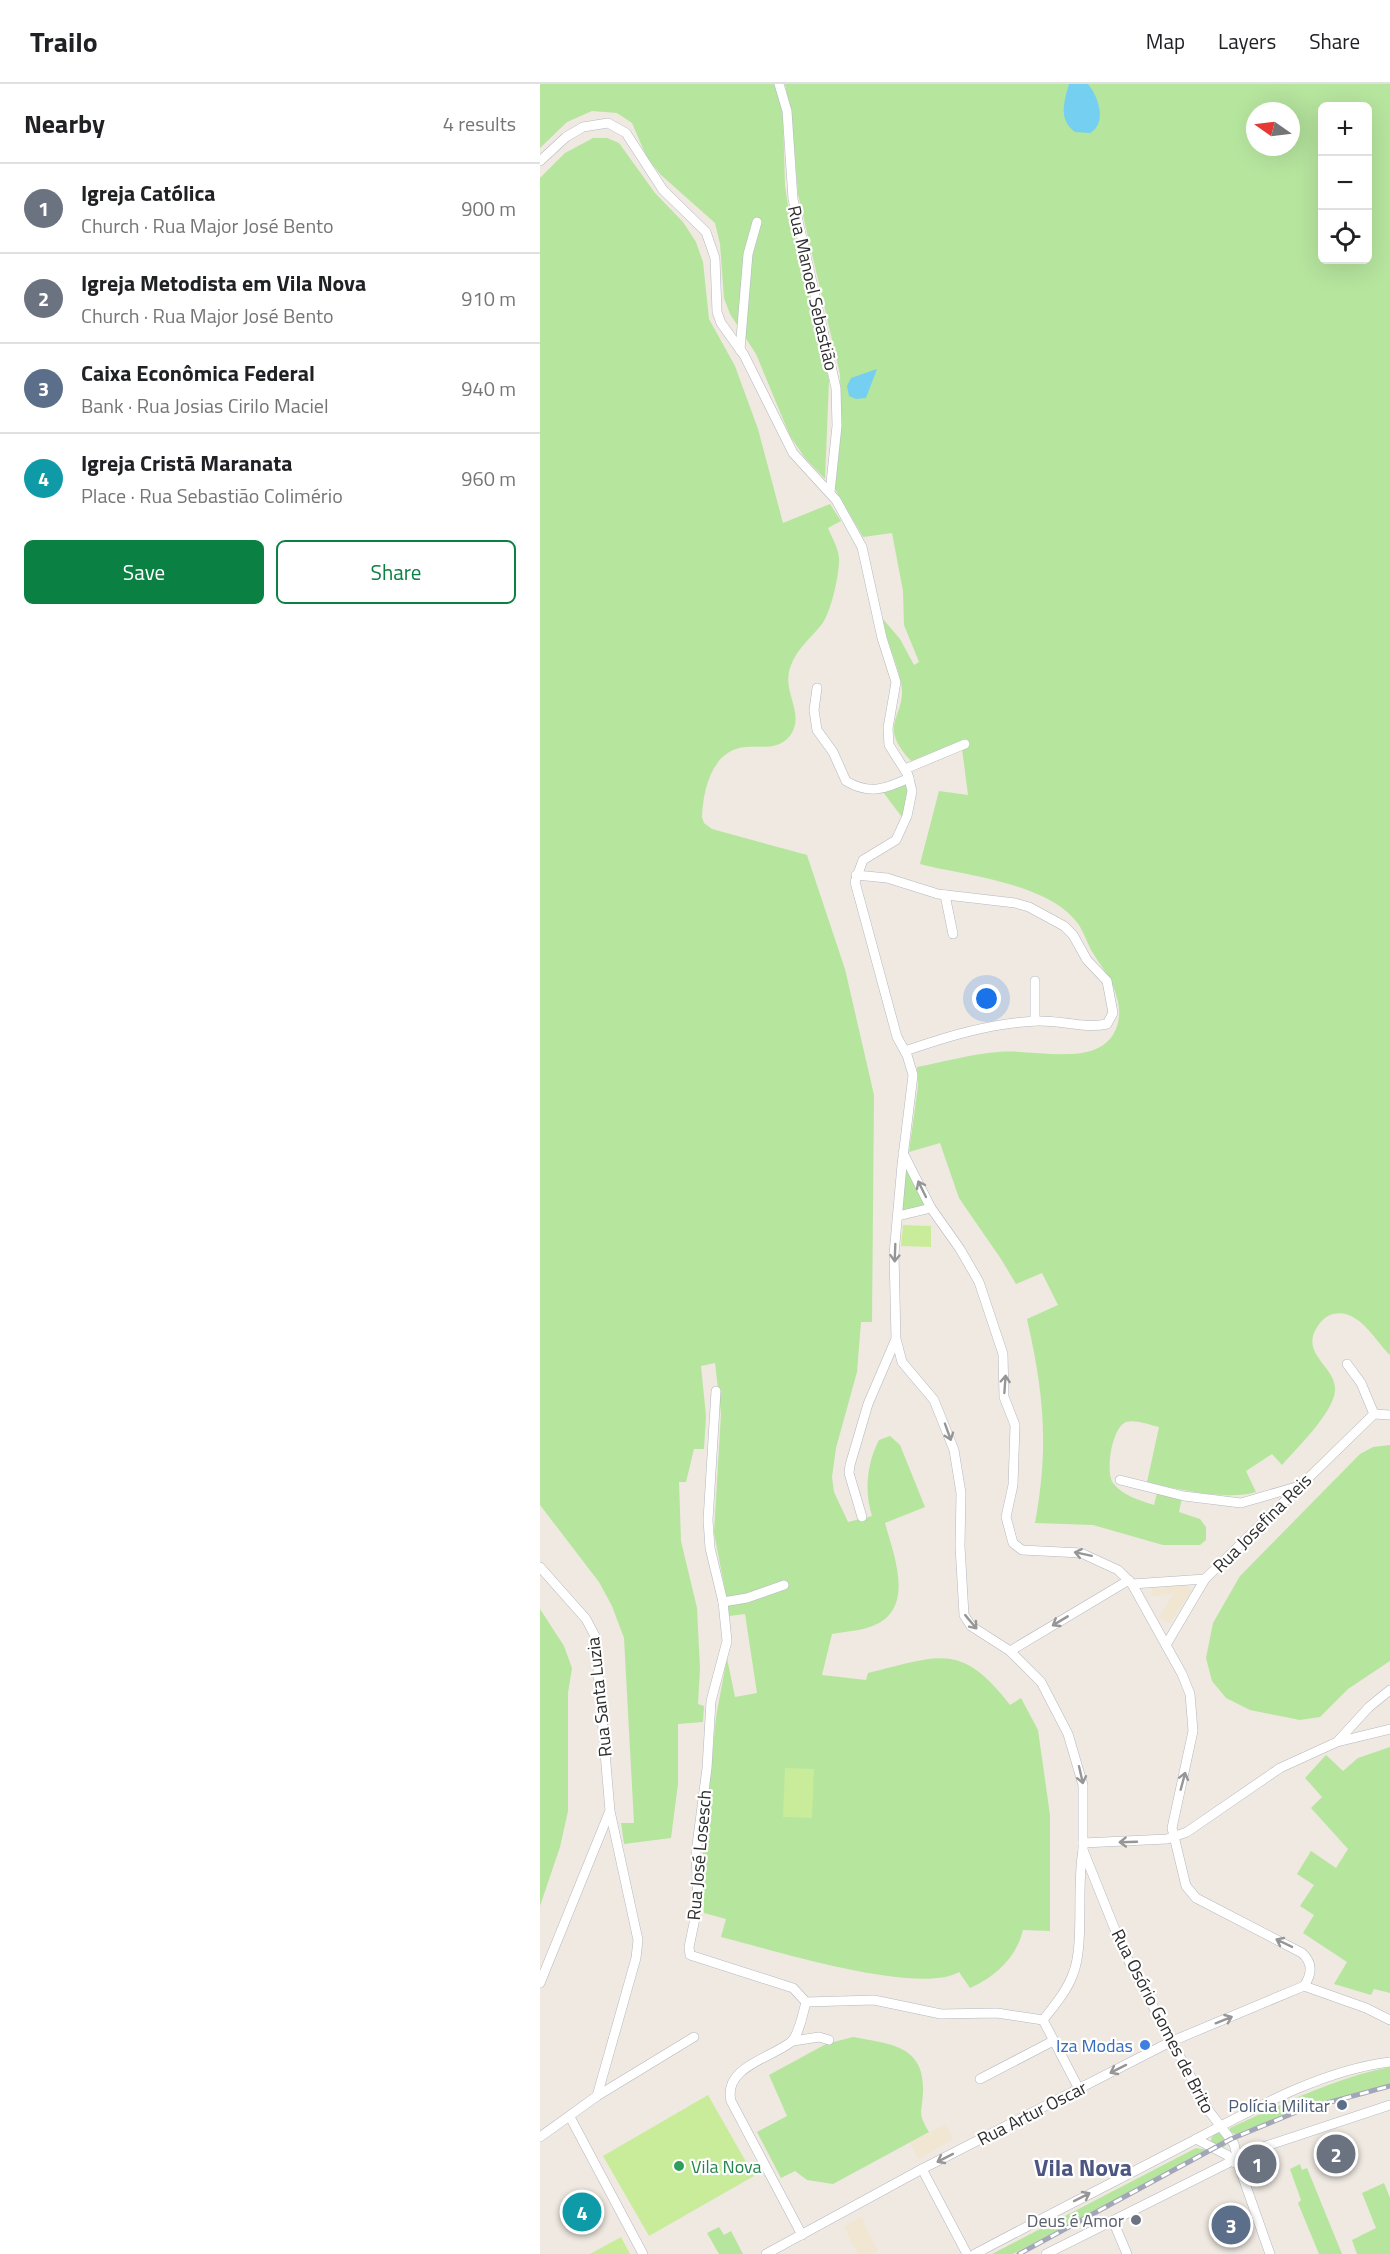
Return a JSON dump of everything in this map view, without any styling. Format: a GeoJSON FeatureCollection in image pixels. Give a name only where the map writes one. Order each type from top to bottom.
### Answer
{"type":"FeatureCollection","features":[{"type":"Feature","properties":{"kind":"street","name":"Rua Manoel Sebastião"},"geometry":{"type":"LineString","coordinates":[[779,84],[788,121],[792,199],[836,388],[837,426],[833,496]]}},
{"type":"Feature","properties":{"kind":"street"},"geometry":{"type":"LineString","coordinates":[[540,161],[557,145],[583,127],[608,123],[626,134],[663,190],[706,232],[715,258],[717,312],[721,323],[740,350],[793,453],[833,496],[864,551],[882,638],[896,682],[888,740],[893,753],[907,773],[911,801],[902,830],[891,844],[863,860],[856,874],[856,891],[897,1037],[905,1051],[913,1077],[903,1153],[931,1208],[960,1249],[979,1282],[1003,1354],[1004,1397],[1012,1413],[1015,1432],[1013,1485],[1006,1517],[1013,1543],[1023,1550],[1063,1551],[1092,1556],[1118,1570],[1130,1582],[1166,1645],[1190,1694],[1193,1716],[1190,1752],[1172,1820],[1173,1838],[1189,1892],[1204,1903],[1302,1953],[1311,1968],[1304,1986],[1390,2020]]}},
{"type":"Feature","properties":{"kind":"street"},"geometry":{"type":"LineString","coordinates":[[740,350],[748,254],[757,222]]}},
{"type":"Feature","properties":{"kind":"street"},"geometry":{"type":"LineString","coordinates":[[816,688],[814,713],[817,730],[832,752],[846,781],[865,789],[879,790],[965,744]]}},
{"type":"Feature","properties":{"kind":"street"},"geometry":{"type":"LineString","coordinates":[[856,874],[887,878],[945,895],[1002,901],[1029,907],[1068,929],[1087,960],[1107,981],[1113,1013],[1109,1023],[1098,1025],[1035,1021],[954,1034],[905,1051]]}},
{"type":"Feature","properties":{"kind":"street"},"geometry":{"type":"LineString","coordinates":[[945,895],[953,934]]}},
{"type":"Feature","properties":{"kind":"street"},"geometry":{"type":"LineString","coordinates":[[1035,981],[1035,1021]]}},
{"type":"Feature","properties":{"kind":"street","name":"Rua Osório Gomes de Brito"},"geometry":{"type":"LineString","coordinates":[[903,1153],[894,1254],[896,1339],[902,1362],[934,1400],[954,1450],[961,1492],[960,1546],[964,1615],[972,1626],[1010,1651],[1041,1682],[1068,1734],[1083,1785],[1083,1847],[1124,1952],[1170,2042],[1209,2111],[1231,2139],[1235,2158]]}},
{"type":"Feature","properties":{"kind":"street"},"geometry":{"type":"LineString","coordinates":[[898,1216],[931,1208]]}},
{"type":"Feature","properties":{"kind":"street"},"geometry":{"type":"LineString","coordinates":[[862,1516],[849,1473],[850,1465],[868,1404],[896,1339]]}},
{"type":"Feature","properties":{"kind":"street"},"geometry":{"type":"LineString","coordinates":[[1347,1364],[1360,1383],[1374,1414],[1390,1415]]}},
{"type":"Feature","properties":{"kind":"street","name":"Rua José Losesch"},"geometry":{"type":"LineString","coordinates":[[716,1391],[708,1520],[710,1548],[723,1602],[727,1641],[711,1701],[707,1768],[695,1863],[698,1904],[689,1952],[699,1960],[793,1988],[806,2002]]}},
{"type":"Feature","properties":{"kind":"street","name":"Rua Josefina Reis"},"geometry":{"type":"LineString","coordinates":[[1166,1645],[1205,1579],[1374,1414]]}},
{"type":"Feature","properties":{"kind":"street"},"geometry":{"type":"LineString","coordinates":[[1120,1480],[1184,1496],[1241,1503],[1298,1487]]}},
{"type":"Feature","properties":{"kind":"street","name":"Rua Santa Luzia"},"geometry":{"type":"LineString","coordinates":[[540,1567],[586,1619],[595,1636],[610,1811],[638,1946],[597,2096]]}},
{"type":"Feature","properties":{"kind":"street"},"geometry":{"type":"LineString","coordinates":[[1010,1651],[1130,1582],[1205,1579]]}},
{"type":"Feature","properties":{"kind":"street"},"geometry":{"type":"LineString","coordinates":[[723,1602],[747,1598],[784,1585]]}},
{"type":"Feature","properties":{"kind":"street"},"geometry":{"type":"LineString","coordinates":[[1336,1742],[1369,1707],[1390,1690]]}},
{"type":"Feature","properties":{"kind":"street"},"geometry":{"type":"LineString","coordinates":[[1044,2020],[1068,1984],[1077,1960],[1079,1878],[1083,1847],[1173,1838],[1187,1832],[1280,1768],[1336,1742],[1390,1729]]}},
{"type":"Feature","properties":{"kind":"street"},"geometry":{"type":"LineString","coordinates":[[540,1983],[610,1811]]}},
{"type":"Feature","properties":{"kind":"street","name":"Rua Artur Oscar"},"geometry":{"type":"LineString","coordinates":[[766,2254],[922,2169],[1170,2042],[1304,1986]]}},
{"type":"Feature","properties":{"kind":"street"},"geometry":{"type":"LineString","coordinates":[[793,2041],[806,2002],[874,2000],[941,2014],[997,2013],[1044,2020]]}},
{"type":"Feature","properties":{"kind":"street"},"geometry":{"type":"LineString","coordinates":[[1044,2020],[1079,2089]]}},
{"type":"Feature","properties":{"kind":"street"},"geometry":{"type":"LineString","coordinates":[[540,2137],[597,2096],[694,2037]]}},
{"type":"Feature","properties":{"kind":"street"},"geometry":{"type":"LineString","coordinates":[[802,2235],[730,2098],[732,2085],[740,2073],[793,2041],[819,2037],[829,2040]]}},
{"type":"Feature","properties":{"kind":"street"},"geometry":{"type":"LineString","coordinates":[[980,2079],[1053,2041]]}},
{"type":"Feature","properties":{"kind":"street"},"geometry":{"type":"LineString","coordinates":[[975,2254],[1196,2139],[1325,2077],[1353,2068],[1390,2062]]}},
{"type":"Feature","properties":{"kind":"street"},"geometry":{"type":"LineString","coordinates":[[1046,2254],[1235,2158],[1298,2133],[1390,2104]]}},
{"type":"Feature","properties":{"kind":"street"},"geometry":{"type":"LineString","coordinates":[[570,2117],[644,2254]]}},
{"type":"Feature","properties":{"kind":"street"},"geometry":{"type":"LineString","coordinates":[[1196,2139],[1235,2158],[1270,2254]]}},
{"type":"Feature","properties":{"kind":"street"},"geometry":{"type":"LineString","coordinates":[[922,2169],[968,2254]]}},
{"type":"Feature","properties":{"kind":"street"},"geometry":{"type":"LineString","coordinates":[[1113,2221],[1127,2254]]}},
{"type":"Feature","properties":{"kind":"shaded area"},"geometry":{"type":"Polygon","coordinates":[[[1184,1584],[1192,1590],[1170,1623],[1159,1618],[1174,1593],[1152,1596],[1153,1586],[1184,1584]]]}},
{"type":"Feature","properties":{"kind":"shaded area"},"geometry":{"type":"Polygon","coordinates":[[[945,2124],[953,2139],[918,2159],[910,2143],[945,2124]]]}},
{"type":"Feature","properties":{"kind":"shaded area"},"geometry":{"type":"Polygon","coordinates":[[[861,2217],[878,2251],[873,2254],[858,2254],[844,2227],[861,2217]]]}},
{"type":"Feature","properties":{"kind":"green space"},"geometry":{"type":"Polygon","coordinates":[[[540,84],[776,84],[783,115],[785,186],[789,212],[829,380],[825,479],[805,458],[790,436],[756,354],[730,314],[724,298],[720,244],[715,223],[661,175],[647,158],[632,123],[617,113],[592,111],[567,122],[540,148],[540,84]]]}},
{"type":"Feature","properties":{"kind":"green space"},"geometry":{"type":"Polygon","coordinates":[[[785,84],[1390,84],[1390,1355],[1366,1327],[1351,1316],[1342,1313],[1333,1314],[1323,1320],[1316,1329],[1313,1346],[1334,1383],[1333,1400],[1321,1420],[1282,1465],[1272,1454],[1246,1471],[1256,1492],[1217,1495],[1147,1482],[1159,1427],[1134,1421],[1126,1422],[1121,1426],[1111,1450],[1110,1470],[1113,1483],[1126,1494],[1154,1505],[1157,1493],[1182,1498],[1179,1512],[1200,1519],[1206,1527],[1206,1540],[1200,1545],[1163,1545],[1093,1525],[1035,1523],[1042,1470],[1043,1421],[1041,1396],[1027,1319],[1058,1305],[1042,1273],[1016,1284],[959,1198],[940,1143],[909,1152],[918,1086],[917,1067],[998,1052],[1075,1054],[1087,1052],[1109,1040],[1118,1022],[1119,1009],[1110,980],[1091,950],[1079,925],[1066,911],[1049,899],[1029,890],[920,864],[939,791],[968,795],[961,741],[911,761],[895,738],[895,720],[902,695],[901,683],[883,619],[900,639],[914,665],[919,662],[904,625],[903,591],[892,533],[863,537],[835,489],[841,430],[840,374],[798,194],[792,121],[785,84]]]}},
{"type":"Feature","properties":{"kind":"green space"},"geometry":{"type":"Polygon","coordinates":[[[593,138],[607,138],[619,143],[655,193],[683,222],[696,242],[703,262],[709,319],[735,366],[758,429],[783,523],[830,504],[841,521],[828,528],[839,558],[829,611],[822,624],[798,652],[789,672],[789,689],[795,713],[794,729],[789,737],[780,744],[734,749],[725,755],[717,763],[707,784],[702,817],[704,823],[712,829],[807,855],[845,969],[874,1095],[872,1322],[861,1322],[857,1372],[836,1448],[832,1477],[834,1492],[848,1522],[872,1516],[868,1497],[869,1468],[879,1440],[890,1436],[900,1445],[925,1507],[885,1523],[898,1578],[898,1592],[889,1615],[872,1626],[832,1634],[822,1675],[866,1680],[868,1673],[913,1662],[947,1659],[962,1662],[993,1685],[1010,1705],[1021,1698],[1038,1730],[1050,1815],[1050,1931],[1023,1930],[1020,1940],[1004,1965],[988,1978],[970,1988],[959,1972],[939,1978],[879,1975],[807,1960],[721,1937],[726,1919],[704,1913],[703,1851],[716,1717],[727,1658],[735,1697],[757,1693],[745,1614],[729,1616],[727,1604],[757,1599],[788,1588],[785,1581],[727,1600],[714,1533],[721,1414],[715,1363],[701,1366],[706,1416],[704,1449],[694,1449],[686,1482],[679,1482],[681,1541],[697,1608],[700,1669],[698,1704],[704,1706],[703,1722],[678,1724],[678,1784],[671,1838],[624,1844],[621,1823],[634,1823],[624,1638],[612,1606],[599,1582],[540,1505],[540,178],[565,153],[593,138]]]}},
{"type":"Feature","properties":{"kind":"green space"},"geometry":{"type":"Polygon","coordinates":[[[909,779],[905,821],[883,792],[909,779]]]}},
{"type":"Feature","properties":{"kind":"green space"},"geometry":{"type":"Polygon","coordinates":[[[905,1161],[929,1208],[900,1214],[905,1161]]]}},
{"type":"Feature","properties":{"kind":"green space"},"geometry":{"type":"Polygon","coordinates":[[[903,1225],[931,1226],[931,1247],[901,1246],[903,1225]]]}},
{"type":"Feature","properties":{"kind":"green space"},"geometry":{"type":"Polygon","coordinates":[[[1390,1445],[1390,1661],[1348,1689],[1320,1717],[1300,1720],[1250,1710],[1226,1698],[1212,1681],[1206,1658],[1213,1623],[1240,1576],[1360,1454],[1373,1447],[1390,1445]]]}},
{"type":"Feature","properties":{"kind":"green space"},"geometry":{"type":"Polygon","coordinates":[[[540,1609],[564,1646],[572,1668],[568,1693],[568,1811],[560,1847],[540,1906],[540,1609]]]}},
{"type":"Feature","properties":{"kind":"green space"},"geometry":{"type":"Polygon","coordinates":[[[1390,1747],[1390,1993],[1374,1989],[1371,1995],[1334,1984],[1347,1962],[1303,1933],[1314,1915],[1300,1906],[1314,1885],[1297,1874],[1311,1851],[1336,1868],[1348,1849],[1311,1808],[1322,1797],[1305,1778],[1326,1755],[1343,1771],[1358,1758],[1390,1747]]]}},
{"type":"Feature","properties":{"kind":"green space"},"geometry":{"type":"Polygon","coordinates":[[[785,1768],[814,1769],[812,1818],[783,1817],[785,1768]]]}},
{"type":"Feature","properties":{"kind":"green space"},"geometry":{"type":"Polygon","coordinates":[[[853,2037],[892,2045],[911,2056],[922,2076],[921,2109],[929,2132],[833,2184],[807,2180],[795,2171],[781,2178],[757,2132],[787,2116],[769,2075],[826,2044],[853,2037]]]}},
{"type":"Feature","properties":{"kind":"green space"},"geometry":{"type":"Polygon","coordinates":[[[1390,2067],[1390,2084],[1298,2110],[1237,2136],[1230,2131],[1230,2128],[1309,2093],[1349,2078],[1390,2067]]]}},
{"type":"Feature","properties":{"kind":"green space","name":"Vila Nova"},"geometry":{"type":"Polygon","coordinates":[[[708,2095],[754,2176],[649,2236],[603,2156],[708,2095]]]}},
{"type":"Feature","properties":{"kind":"green space"},"geometry":{"type":"Polygon","coordinates":[[[1219,2133],[1227,2141],[1219,2149],[1211,2141],[1219,2133]]]}},
{"type":"Feature","properties":{"kind":"green space"},"geometry":{"type":"Polygon","coordinates":[[[1196,2148],[1209,2150],[1013,2254],[992,2254],[1196,2148]]]}},
{"type":"Feature","properties":{"kind":"green space"},"geometry":{"type":"Polygon","coordinates":[[[1300,2164],[1302,2170],[1307,2168],[1342,2254],[1319,2254],[1298,2203],[1301,2200],[1290,2169],[1300,2164]]]}},
{"type":"Feature","properties":{"kind":"green space"},"geometry":{"type":"Polygon","coordinates":[[[1384,2183],[1390,2198],[1390,2254],[1357,2254],[1352,2240],[1376,2228],[1362,2193],[1384,2183]]]}},
{"type":"Feature","properties":{"kind":"green space"},"geometry":{"type":"Polygon","coordinates":[[[719,2227],[724,2235],[731,2231],[743,2254],[719,2254],[707,2233],[719,2227]]]}},
{"type":"Feature","properties":{"kind":"green space"},"geometry":{"type":"Polygon","coordinates":[[[621,2237],[630,2254],[590,2254],[621,2237]]]}},
{"type":"Feature","properties":{"kind":"water"},"geometry":{"type":"Polygon","coordinates":[[[1069,84],[1088,84],[1098,102],[1099,123],[1090,133],[1075,132],[1066,122],[1065,97],[1069,84]]]}},
{"type":"Feature","properties":{"kind":"water"},"geometry":{"type":"Polygon","coordinates":[[[877,369],[866,398],[856,399],[849,396],[847,386],[851,378],[877,369]]]}},
{"type":"Feature","properties":{"kind":"railway"},"geometry":{"type":"LineString","coordinates":[[1019,2254],[1231,2139],[1301,2110],[1390,2086]]}},
{"type":"Feature","properties":{"kind":"place","name":"Iza Modas"},"geometry":{"type":"Point","coordinates":[1145,2045]}},
{"type":"Feature","properties":{"kind":"place","name":"Polícia Militar"},"geometry":{"type":"Point","coordinates":[1342,2105]}},
{"type":"Feature","properties":{"kind":"place","name":"Igreja Metodista em Vila Nova"},"geometry":{"type":"Point","coordinates":[1336,2154]}},
{"type":"Feature","properties":{"kind":"place","name":"Igreja Católica"},"geometry":{"type":"Point","coordinates":[1257,2164]}},
{"type":"Feature","properties":{"kind":"place","name":"Vila Nova"},"geometry":{"type":"Point","coordinates":[679,2166]}},
{"type":"Feature","properties":{"kind":"place","name":"Igreja Cristã Maranata"},"geometry":{"type":"Point","coordinates":[582,2212]}},
{"type":"Feature","properties":{"kind":"place","name":"Deus é Amor"},"geometry":{"type":"Point","coordinates":[1136,2220]}},
{"type":"Feature","properties":{"kind":"place","name":"Caixa Econômica Federal"},"geometry":{"type":"Point","coordinates":[1231,2225]}},
{"type":"Feature","properties":{"kind":"district","name":"Vila Nova"},"geometry":{"type":"Point","coordinates":[1083,2167]}}]}
